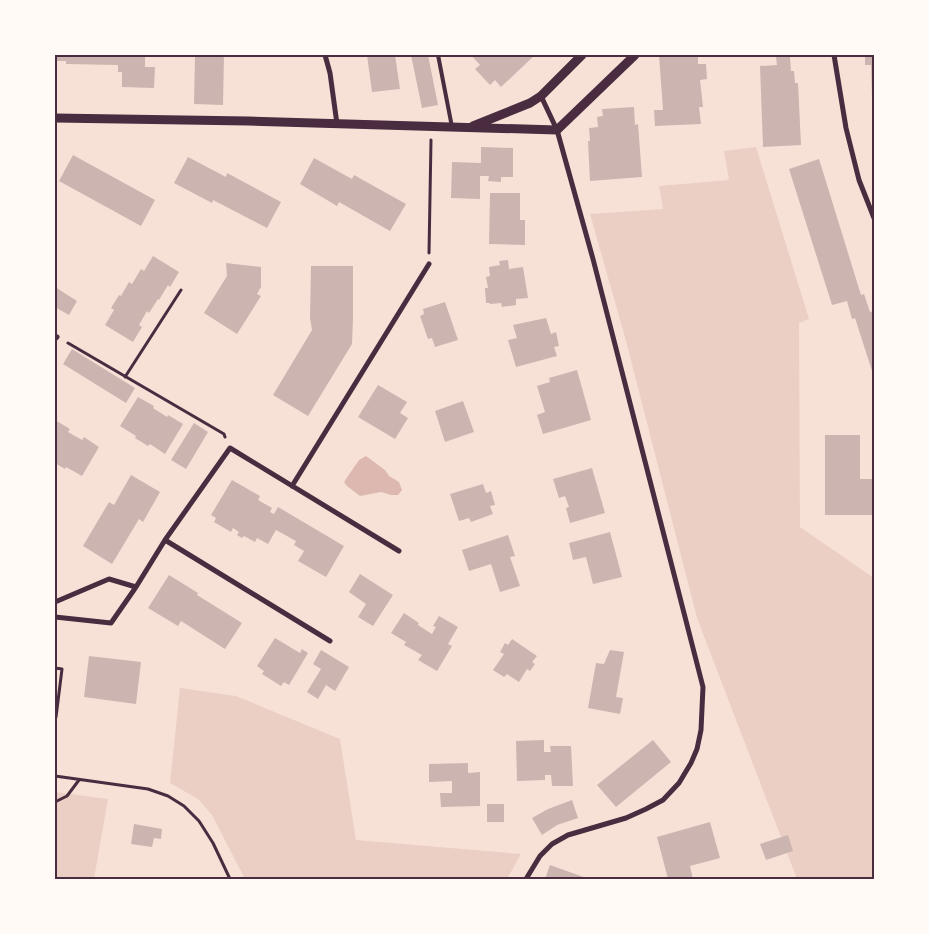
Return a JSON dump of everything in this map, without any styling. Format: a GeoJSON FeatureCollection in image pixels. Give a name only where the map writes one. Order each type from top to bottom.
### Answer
{"type":"FeatureCollection","features":[{"type":"Feature","properties":{"kind":"street"},"geometry":{"type":"LineString","coordinates":[[325,55],[330,73],[337,124]]}},
{"type":"Feature","properties":{"kind":"street"},"geometry":{"type":"LineString","coordinates":[[471,127],[530,103],[541,96],[582,55]]}},
{"type":"Feature","properties":{"kind":"street"},"geometry":{"type":"LineString","coordinates":[[55,118],[248,121],[557,130],[635,55]]}},
{"type":"Feature","properties":{"kind":"street"},"geometry":{"type":"LineString","coordinates":[[834,55],[846,128],[859,180],[874,218]]}},
{"type":"Feature","properties":{"kind":"street"},"geometry":{"type":"LineString","coordinates":[[526,879],[540,856],[552,844],[568,835],[626,818],[646,809],[663,800],[679,783],[697,749],[701,730],[703,687],[603,298],[557,130],[541,96]]}},
{"type":"Feature","properties":{"kind":"street"},"geometry":{"type":"LineString","coordinates":[[292,486],[429,264]]}},
{"type":"Feature","properties":{"kind":"street"},"geometry":{"type":"LineString","coordinates":[[55,616],[111,624],[165,540],[230,448],[399,551]]}},
{"type":"Feature","properties":{"kind":"street"},"geometry":{"type":"LineString","coordinates":[[165,540],[330,641]]}},
{"type":"Feature","properties":{"kind":"street"},"geometry":{"type":"LineString","coordinates":[[55,602],[109,579],[136,587]]}},
{"type":"Feature","properties":{"kind":"lane"},"geometry":{"type":"LineString","coordinates":[[438,55],[452,127]]}},
{"type":"Feature","properties":{"kind":"path"},"geometry":{"type":"LineString","coordinates":[[429,264],[431,127]]}},
{"type":"Feature","properties":{"kind":"path"},"geometry":{"type":"LineString","coordinates":[[125,377],[181,290]]}},
{"type":"Feature","properties":{"kind":"path"},"geometry":{"type":"LineString","coordinates":[[56,337],[224,434],[230,448]]}},
{"type":"Feature","properties":{"kind":"path"},"geometry":{"type":"LineString","coordinates":[[55,668],[62,669],[55,717]]}},
{"type":"Feature","properties":{"kind":"path"},"geometry":{"type":"LineString","coordinates":[[55,776],[148,789],[168,796],[184,806],[199,821],[213,844],[230,879]]}},
{"type":"Feature","properties":{"kind":"path"},"geometry":{"type":"LineString","coordinates":[[55,802],[66,796],[79,780]]}},
{"type":"Feature","properties":{"kind":"shaded area"},"geometry":{"type":"Polygon","coordinates":[[[756,147],[809,319],[799,323],[800,527],[874,578],[874,879],[797,879],[697,618],[626,341],[590,214],[663,209],[659,186],[729,180],[724,151],[756,147]]]}},
{"type":"Feature","properties":{"kind":"shaded area"},"geometry":{"type":"Polygon","coordinates":[[[366,456],[399,482],[402,490],[398,495],[381,492],[360,496],[347,486],[344,482],[359,460],[366,456]]]}},
{"type":"Feature","properties":{"kind":"shaded area"},"geometry":{"type":"Polygon","coordinates":[[[180,688],[236,696],[340,739],[356,840],[521,854],[507,879],[245,879],[212,815],[198,799],[170,783],[180,688]]]}},
{"type":"Feature","properties":{"kind":"shaded area"},"geometry":{"type":"Polygon","coordinates":[[[55,792],[108,799],[94,879],[55,879],[55,792]]]}},
{"type":"Feature","properties":{"kind":"building"},"geometry":{"type":"Polygon","coordinates":[[[55,55],[145,55],[145,67],[155,67],[154,88],[122,87],[122,72],[118,72],[118,65],[66,64],[66,61],[55,61],[55,55]]]}},
{"type":"Feature","properties":{"kind":"building"},"geometry":{"type":"Polygon","coordinates":[[[195,55],[224,55],[223,105],[194,104],[195,55]]]}},
{"type":"Feature","properties":{"kind":"building"},"geometry":{"type":"Polygon","coordinates":[[[367,55],[395,55],[400,89],[372,92],[367,55]]]}},
{"type":"Feature","properties":{"kind":"building"},"geometry":{"type":"Polygon","coordinates":[[[411,55],[428,55],[438,105],[422,108],[411,55]]]}},
{"type":"Feature","properties":{"kind":"building"},"geometry":{"type":"Polygon","coordinates":[[[473,55],[535,55],[501,87],[495,80],[490,85],[475,69],[480,65],[473,55]]]}},
{"type":"Feature","properties":{"kind":"building"},"geometry":{"type":"Polygon","coordinates":[[[659,55],[698,55],[698,64],[706,64],[707,79],[700,80],[703,107],[699,107],[701,124],[655,126],[654,110],[663,110],[659,55]]]}},
{"type":"Feature","properties":{"kind":"building"},"geometry":{"type":"Polygon","coordinates":[[[865,55],[874,55],[874,100],[872,100],[871,65],[865,65],[865,55]]]}},
{"type":"Feature","properties":{"kind":"building"},"geometry":{"type":"Polygon","coordinates":[[[776,57],[790,57],[791,71],[794,71],[795,83],[798,83],[801,145],[763,147],[760,66],[777,65],[776,57]]]}},
{"type":"Feature","properties":{"kind":"building"},"geometry":{"type":"Polygon","coordinates":[[[634,107],[635,125],[638,124],[642,177],[590,181],[589,128],[598,127],[597,117],[603,116],[602,109],[634,107]]]}},
{"type":"Feature","properties":{"kind":"building"},"geometry":{"type":"Polygon","coordinates":[[[481,147],[513,148],[513,177],[501,177],[501,182],[488,181],[489,176],[480,176],[480,199],[451,198],[452,162],[481,163],[481,147]]]}},
{"type":"Feature","properties":{"kind":"building"},"geometry":{"type":"Polygon","coordinates":[[[73,155],[155,200],[141,226],[59,181],[73,155]]]}},
{"type":"Feature","properties":{"kind":"building"},"geometry":{"type":"Polygon","coordinates":[[[188,157],[226,177],[227,173],[281,202],[267,228],[213,200],[212,203],[174,183],[188,157]]]}},
{"type":"Feature","properties":{"kind":"building"},"geometry":{"type":"Polygon","coordinates":[[[314,158],[352,179],[354,175],[406,204],[390,231],[339,202],[337,206],[300,184],[314,158]]]}},
{"type":"Feature","properties":{"kind":"building"},"geometry":{"type":"Polygon","coordinates":[[[819,159],[861,295],[864,294],[870,312],[874,311],[874,377],[855,318],[852,319],[847,301],[832,305],[789,169],[819,159]]]}},
{"type":"Feature","properties":{"kind":"building"},"geometry":{"type":"Polygon","coordinates":[[[490,193],[520,193],[520,220],[525,220],[525,245],[489,244],[490,193]]]}},
{"type":"Feature","properties":{"kind":"building"},"geometry":{"type":"Polygon","coordinates":[[[153,256],[179,272],[170,287],[168,285],[149,313],[147,311],[139,325],[142,327],[133,342],[105,325],[114,310],[111,308],[119,295],[121,296],[129,282],[132,284],[141,269],[144,271],[153,256]]]}},
{"type":"Feature","properties":{"kind":"building"},"geometry":{"type":"Polygon","coordinates":[[[508,260],[509,269],[523,267],[528,298],[516,299],[516,305],[502,307],[501,303],[486,303],[485,288],[488,288],[486,277],[490,276],[489,267],[500,265],[499,261],[508,260]]]}},
{"type":"Feature","properties":{"kind":"building"},"geometry":{"type":"Polygon","coordinates":[[[226,263],[261,267],[261,287],[257,294],[261,296],[237,334],[204,313],[227,276],[226,263]]]}},
{"type":"Feature","properties":{"kind":"building"},"geometry":{"type":"Polygon","coordinates":[[[311,266],[353,266],[353,318],[352,344],[308,416],[273,395],[312,330],[310,318],[311,266]]]}},
{"type":"Feature","properties":{"kind":"building"},"geometry":{"type":"Polygon","coordinates":[[[55,287],[77,301],[69,315],[55,307],[55,287]]]}},
{"type":"Feature","properties":{"kind":"building"},"geometry":{"type":"Polygon","coordinates":[[[445,302],[458,340],[435,347],[432,338],[428,339],[420,316],[424,314],[423,309],[445,302]]]}},
{"type":"Feature","properties":{"kind":"building"},"geometry":{"type":"Polygon","coordinates":[[[546,318],[551,334],[556,332],[559,346],[554,347],[557,356],[516,367],[508,340],[517,338],[513,325],[546,318]]]}},
{"type":"Feature","properties":{"kind":"building"},"geometry":{"type":"Polygon","coordinates":[[[72,349],[135,388],[126,403],[63,364],[72,349]]]}},
{"type":"Feature","properties":{"kind":"building"},"geometry":{"type":"Polygon","coordinates":[[[577,370],[591,420],[543,434],[537,415],[545,412],[537,386],[550,382],[549,378],[577,370]]]}},
{"type":"Feature","properties":{"kind":"building"},"geometry":{"type":"Polygon","coordinates":[[[378,385],[407,402],[400,413],[408,418],[395,439],[358,417],[378,385]]]}},
{"type":"Feature","properties":{"kind":"building"},"geometry":{"type":"Polygon","coordinates":[[[138,397],[154,406],[153,408],[167,417],[168,415],[183,424],[165,454],[150,444],[148,446],[135,438],[136,436],[120,426],[138,397]]]}},
{"type":"Feature","properties":{"kind":"building"},"geometry":{"type":"Polygon","coordinates":[[[463,401],[474,432],[445,442],[435,411],[463,401]]]}},
{"type":"Feature","properties":{"kind":"building"},"geometry":{"type":"Polygon","coordinates":[[[55,420],[70,429],[68,432],[82,440],[84,437],[99,447],[82,476],[55,463],[55,420]]]}},
{"type":"Feature","properties":{"kind":"building"},"geometry":{"type":"Polygon","coordinates":[[[194,423],[208,432],[186,469],[171,460],[194,423]]]}},
{"type":"Feature","properties":{"kind":"building"},"geometry":{"type":"Polygon","coordinates":[[[825,435],[860,435],[860,479],[874,479],[874,515],[825,515],[825,435]]]}},
{"type":"Feature","properties":{"kind":"building"},"geometry":{"type":"Polygon","coordinates":[[[592,468],[605,513],[570,523],[566,508],[569,507],[565,496],[559,498],[553,479],[592,468]]]}},
{"type":"Feature","properties":{"kind":"building"},"geometry":{"type":"Polygon","coordinates":[[[131,475],[160,492],[143,522],[139,519],[112,564],[83,546],[109,502],[114,505],[131,475]]]}},
{"type":"Feature","properties":{"kind":"building"},"geometry":{"type":"Polygon","coordinates":[[[232,480],[260,496],[258,500],[272,508],[270,512],[274,514],[278,507],[344,546],[326,577],[298,561],[304,551],[294,545],[296,541],[276,530],[268,544],[257,538],[255,542],[244,536],[242,538],[237,535],[239,532],[233,528],[231,532],[214,522],[216,518],[211,515],[232,480]]]}},
{"type":"Feature","properties":{"kind":"building"},"geometry":{"type":"Polygon","coordinates":[[[483,484],[486,493],[491,491],[495,505],[490,506],[493,514],[471,522],[469,518],[459,521],[450,494],[483,484]]]}},
{"type":"Feature","properties":{"kind":"building"},"geometry":{"type":"Polygon","coordinates":[[[610,532],[622,577],[593,584],[586,557],[573,560],[569,543],[610,532]]]}},
{"type":"Feature","properties":{"kind":"building"},"geometry":{"type":"Polygon","coordinates":[[[508,535],[515,556],[510,557],[520,586],[500,592],[491,564],[469,571],[462,550],[508,535]]]}},
{"type":"Feature","properties":{"kind":"building"},"geometry":{"type":"Polygon","coordinates":[[[360,574],[393,595],[373,626],[358,617],[366,604],[349,592],[360,574]]]}},
{"type":"Feature","properties":{"kind":"building"},"geometry":{"type":"Polygon","coordinates":[[[169,575],[242,623],[225,649],[181,621],[178,626],[148,608],[169,575]]]}},
{"type":"Feature","properties":{"kind":"building"},"geometry":{"type":"Polygon","coordinates":[[[404,613],[432,634],[436,627],[433,626],[439,616],[458,627],[448,644],[452,646],[437,671],[418,660],[422,655],[404,645],[406,642],[391,633],[404,613]]]}},
{"type":"Feature","properties":{"kind":"building"},"geometry":{"type":"Polygon","coordinates":[[[275,638],[300,653],[302,649],[308,653],[289,685],[284,682],[281,686],[262,674],[264,671],[257,666],[275,638]]]}},
{"type":"Feature","properties":{"kind":"building"},"geometry":{"type":"Polygon","coordinates":[[[512,639],[537,656],[532,662],[535,664],[530,671],[527,669],[519,682],[507,674],[504,677],[493,670],[504,654],[500,652],[505,643],[508,645],[512,639]]]}},
{"type":"Feature","properties":{"kind":"building"},"geometry":{"type":"Polygon","coordinates":[[[321,650],[349,667],[335,691],[326,685],[318,699],[307,692],[321,669],[313,664],[321,650]]]}},
{"type":"Feature","properties":{"kind":"building"},"geometry":{"type":"Polygon","coordinates":[[[610,650],[624,652],[616,697],[623,698],[620,714],[588,708],[596,663],[604,664],[610,650]]]}},
{"type":"Feature","properties":{"kind":"building"},"geometry":{"type":"Polygon","coordinates":[[[89,656],[141,662],[136,704],[84,697],[89,656]]]}},
{"type":"Feature","properties":{"kind":"building"},"geometry":{"type":"Polygon","coordinates":[[[544,740],[544,752],[551,752],[550,746],[571,746],[573,786],[552,786],[551,775],[545,775],[545,780],[517,781],[516,741],[544,740]]]}},
{"type":"Feature","properties":{"kind":"building"},"geometry":{"type":"Polygon","coordinates":[[[653,740],[671,762],[616,807],[597,785],[653,740]]]}},
{"type":"Feature","properties":{"kind":"building"},"geometry":{"type":"Polygon","coordinates":[[[468,763],[468,773],[480,772],[480,806],[441,807],[440,793],[452,793],[452,781],[429,782],[429,764],[468,763]]]}},
{"type":"Feature","properties":{"kind":"building"},"geometry":{"type":"Polygon","coordinates":[[[572,800],[578,818],[557,825],[542,835],[532,818],[548,809],[572,800]]]}},
{"type":"Feature","properties":{"kind":"building"},"geometry":{"type":"Polygon","coordinates":[[[487,804],[504,804],[504,822],[487,822],[487,804]]]}},
{"type":"Feature","properties":{"kind":"building"},"geometry":{"type":"Polygon","coordinates":[[[710,822],[720,858],[690,866],[693,879],[668,879],[657,837],[710,822]]]}},
{"type":"Feature","properties":{"kind":"building"},"geometry":{"type":"Polygon","coordinates":[[[134,824],[162,829],[161,839],[154,838],[152,847],[131,844],[134,824]]]}},
{"type":"Feature","properties":{"kind":"building"},"geometry":{"type":"Polygon","coordinates":[[[788,835],[793,851],[766,860],[760,844],[788,835]]]}},
{"type":"Feature","properties":{"kind":"building"},"geometry":{"type":"Polygon","coordinates":[[[550,865],[589,879],[545,879],[550,865]]]}}]}
